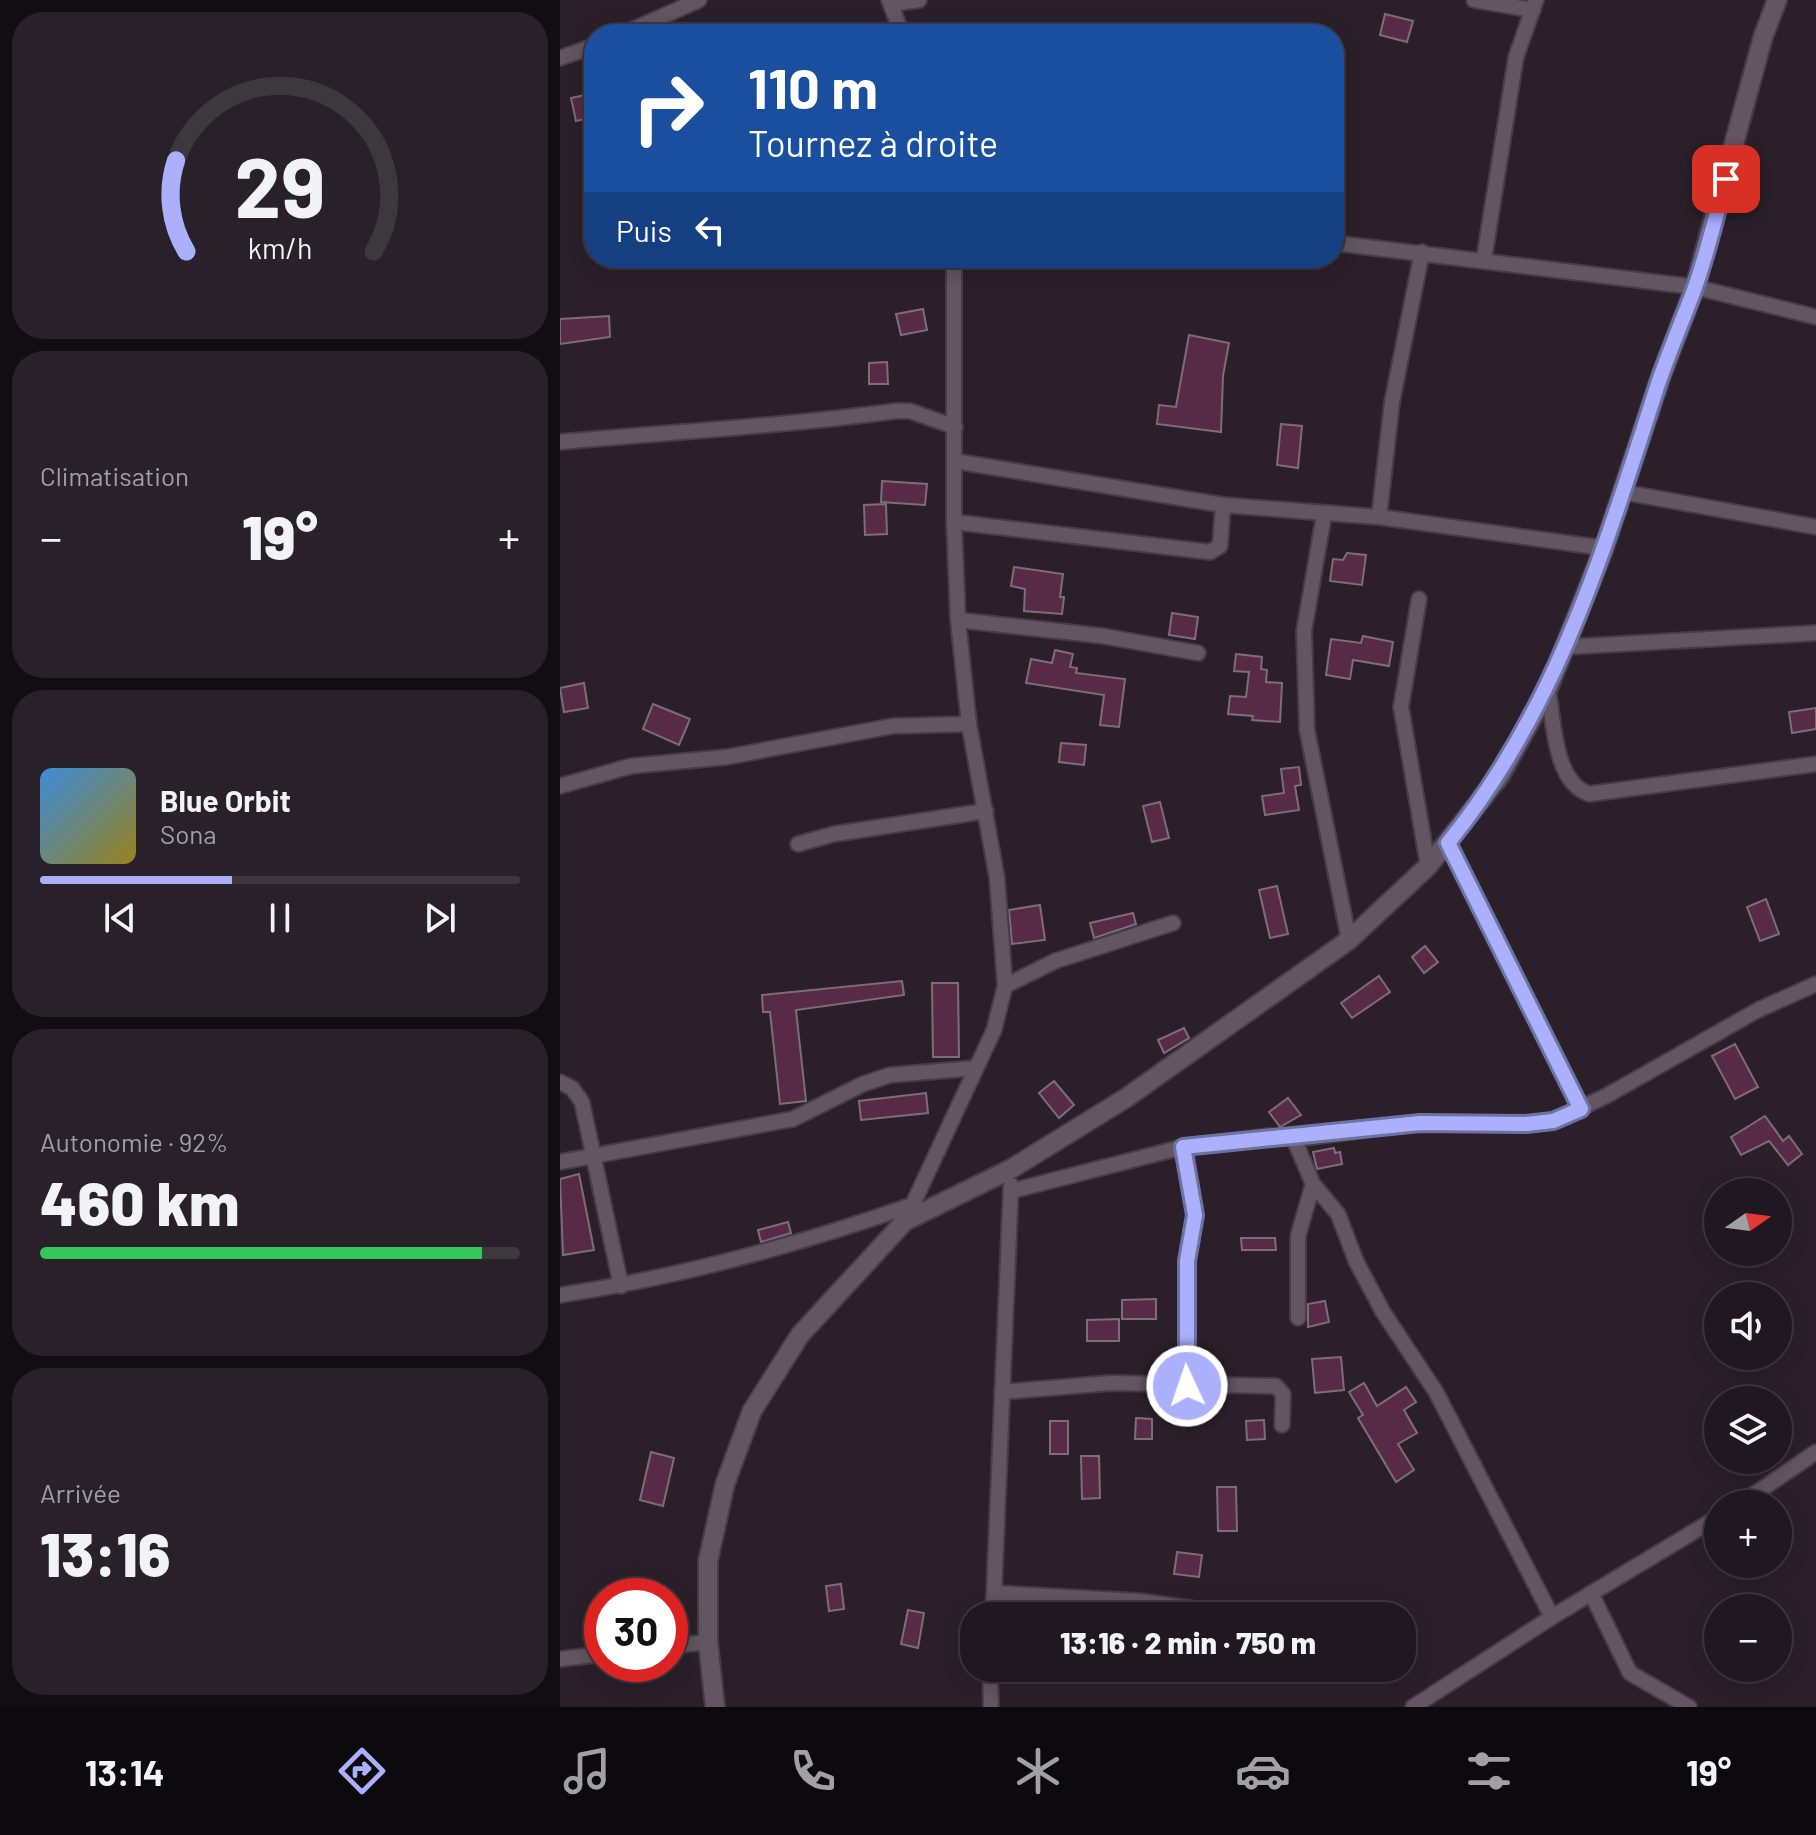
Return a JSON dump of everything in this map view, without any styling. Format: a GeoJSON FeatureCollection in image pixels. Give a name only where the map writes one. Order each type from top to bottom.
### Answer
{"type":"FeatureCollection","features":[{"type":"Feature","properties":{"kind":"street"},"geometry":{"type":"LineString","coordinates":[[645,24],[699,0]]}},
{"type":"Feature","properties":{"kind":"street"},"geometry":{"type":"LineString","coordinates":[[898,24],[890,2],[919,0]]}},
{"type":"Feature","properties":{"kind":"street"},"geometry":{"type":"LineString","coordinates":[[1474,0],[1534,5],[1516,57],[1484,259]]}},
{"type":"Feature","properties":{"kind":"street"},"geometry":{"type":"LineString","coordinates":[[560,1295],[621,1286],[908,1213],[1011,1169],[1126,1098],[1349,940],[1428,866],[1500,776],[1548,689],[1566,647],[1695,287],[1763,37],[1777,0]]}},
{"type":"Feature","properties":{"kind":"street"},"geometry":{"type":"LineString","coordinates":[[560,58],[584,50]]}},
{"type":"Feature","properties":{"kind":"street"},"geometry":{"type":"LineString","coordinates":[[1344,244],[1695,287],[1816,317]]}},
{"type":"Feature","properties":{"kind":"street"},"geometry":{"type":"LineString","coordinates":[[1379,517],[1392,402],[1422,252]]}},
{"type":"Feature","properties":{"kind":"street"},"geometry":{"type":"LineString","coordinates":[[715,1707],[708,1642],[708,1561],[725,1484],[752,1411],[800,1335],[908,1213],[994,1030],[1005,986],[1004,936],[986,811],[969,724],[958,620],[954,522],[954,268]]}},
{"type":"Feature","properties":{"kind":"street"},"geometry":{"type":"LineString","coordinates":[[560,442],[713,427],[770,427],[896,411],[910,411],[955,427]]}},
{"type":"Feature","properties":{"kind":"street"},"geometry":{"type":"LineString","coordinates":[[954,461],[1223,505],[1379,517],[1604,548]]}},
{"type":"Feature","properties":{"kind":"street"},"geometry":{"type":"LineString","coordinates":[[1623,492],[1816,527]]}},
{"type":"Feature","properties":{"kind":"street"},"geometry":{"type":"LineString","coordinates":[[954,522],[1210,552],[1220,546],[1223,505]]}},
{"type":"Feature","properties":{"kind":"street"},"geometry":{"type":"LineString","coordinates":[[1324,515],[1304,631],[1307,730],[1349,940]]}},
{"type":"Feature","properties":{"kind":"street"},"geometry":{"type":"LineString","coordinates":[[1419,599],[1401,707],[1428,866]]}},
{"type":"Feature","properties":{"kind":"street"},"geometry":{"type":"LineString","coordinates":[[958,620],[1103,636],[1198,653]]}},
{"type":"Feature","properties":{"kind":"street"},"geometry":{"type":"LineString","coordinates":[[1566,647],[1816,633]]}},
{"type":"Feature","properties":{"kind":"street"},"geometry":{"type":"LineString","coordinates":[[1548,689],[1565,775],[1575,790],[1589,794],[1816,764]]}},
{"type":"Feature","properties":{"kind":"street"},"geometry":{"type":"LineString","coordinates":[[560,786],[631,766],[727,757],[893,726],[969,724]]}},
{"type":"Feature","properties":{"kind":"street"},"geometry":{"type":"LineString","coordinates":[[798,844],[834,834],[986,811]]}},
{"type":"Feature","properties":{"kind":"street"},"geometry":{"type":"LineString","coordinates":[[1448,843],[1581,1109]]}},
{"type":"Feature","properties":{"kind":"street"},"geometry":{"type":"LineString","coordinates":[[1005,986],[1055,961],[1173,923]]}},
{"type":"Feature","properties":{"kind":"street"},"geometry":{"type":"LineString","coordinates":[[1011,1191],[1183,1147],[1270,1136],[1294,1139],[1420,1123],[1526,1124],[1553,1121],[1581,1109],[1685,1049],[1816,984]]}},
{"type":"Feature","properties":{"kind":"street"},"geometry":{"type":"LineString","coordinates":[[560,1162],[793,1119],[863,1084],[890,1075],[976,1068]]}},
{"type":"Feature","properties":{"kind":"street"},"geometry":{"type":"LineString","coordinates":[[560,1082],[572,1088],[582,1102],[621,1286]]}},
{"type":"Feature","properties":{"kind":"street"},"geometry":{"type":"LineString","coordinates":[[1294,1139],[1313,1184],[1338,1214],[1356,1261],[1383,1312],[1436,1392],[1552,1617]]}},
{"type":"Feature","properties":{"kind":"street"},"geometry":{"type":"LineString","coordinates":[[1183,1147],[1195,1215],[1187,1261],[1187,1386]]}},
{"type":"Feature","properties":{"kind":"street"},"geometry":{"type":"LineString","coordinates":[[994,1602],[1011,1169]]}},
{"type":"Feature","properties":{"kind":"street"},"geometry":{"type":"LineString","coordinates":[[1298,1318],[1298,1236],[1313,1184]]}},
{"type":"Feature","properties":{"kind":"street"},"geometry":{"type":"LineString","coordinates":[[1002,1392],[1111,1383],[1276,1386],[1283,1394],[1282,1425]]}},
{"type":"Feature","properties":{"kind":"street"},"geometry":{"type":"LineString","coordinates":[[1760,1490],[1816,1452]]}},
{"type":"Feature","properties":{"kind":"street"},"geometry":{"type":"LineString","coordinates":[[1413,1707],[1552,1617],[1704,1525]]}},
{"type":"Feature","properties":{"kind":"street"},"geometry":{"type":"LineString","coordinates":[[994,1593],[1146,1602]]}},
{"type":"Feature","properties":{"kind":"street"},"geometry":{"type":"LineString","coordinates":[[1591,1593],[1630,1673],[1689,1707]]}},
{"type":"Feature","properties":{"kind":"street"},"geometry":{"type":"LineString","coordinates":[[688,1644],[708,1642]]}},
{"type":"Feature","properties":{"kind":"street"},"geometry":{"type":"LineString","coordinates":[[560,1659],[584,1656]]}},
{"type":"Feature","properties":{"kind":"street"},"geometry":{"type":"LineString","coordinates":[[990,1682],[991,1707]]}},
{"type":"Feature","properties":{"kind":"building"},"geometry":{"type":"Polygon","coordinates":[[[1385,14],[1413,21],[1407,42],[1380,35],[1385,14]]]}},
{"type":"Feature","properties":{"kind":"building"},"geometry":{"type":"Polygon","coordinates":[[[584,95],[584,119],[576,121],[571,98],[584,95]]]}},
{"type":"Feature","properties":{"kind":"building"},"geometry":{"type":"Polygon","coordinates":[[[923,309],[927,330],[901,335],[896,314],[923,309]]]}},
{"type":"Feature","properties":{"kind":"building"},"geometry":{"type":"Polygon","coordinates":[[[609,316],[610,337],[560,344],[560,319],[609,316]]]}},
{"type":"Feature","properties":{"kind":"building"},"geometry":{"type":"Polygon","coordinates":[[[1189,335],[1229,343],[1223,376],[1221,432],[1157,424],[1159,405],[1176,407],[1189,335]]]}},
{"type":"Feature","properties":{"kind":"building"},"geometry":{"type":"Polygon","coordinates":[[[887,362],[888,384],[869,384],[869,363],[887,362]]]}},
{"type":"Feature","properties":{"kind":"building"},"geometry":{"type":"Polygon","coordinates":[[[1281,424],[1302,426],[1298,468],[1277,465],[1281,424]]]}},
{"type":"Feature","properties":{"kind":"building"},"geometry":{"type":"Polygon","coordinates":[[[882,481],[927,484],[925,505],[881,502],[882,481]]]}},
{"type":"Feature","properties":{"kind":"building"},"geometry":{"type":"Polygon","coordinates":[[[886,504],[887,534],[865,535],[864,505],[886,504]]]}},
{"type":"Feature","properties":{"kind":"building"},"geometry":{"type":"Polygon","coordinates":[[[1347,553],[1366,555],[1362,585],[1330,581],[1333,559],[1343,560],[1347,553]]]}},
{"type":"Feature","properties":{"kind":"building"},"geometry":{"type":"Polygon","coordinates":[[[1014,567],[1063,574],[1060,597],[1064,597],[1062,614],[1024,611],[1025,589],[1011,586],[1014,567]]]}},
{"type":"Feature","properties":{"kind":"building"},"geometry":{"type":"Polygon","coordinates":[[[1172,613],[1198,617],[1195,639],[1169,635],[1172,613]]]}},
{"type":"Feature","properties":{"kind":"building"},"geometry":{"type":"Polygon","coordinates":[[[1363,636],[1393,642],[1389,666],[1353,660],[1350,679],[1326,675],[1331,639],[1361,643],[1363,636]]]}},
{"type":"Feature","properties":{"kind":"building"},"geometry":{"type":"Polygon","coordinates":[[[1055,650],[1073,654],[1070,667],[1077,668],[1076,673],[1125,679],[1119,727],[1100,725],[1104,695],[1026,683],[1031,659],[1052,663],[1055,650]]]}},
{"type":"Feature","properties":{"kind":"building"},"geometry":{"type":"Polygon","coordinates":[[[1236,654],[1262,657],[1261,669],[1267,670],[1266,682],[1282,683],[1280,722],[1228,714],[1230,696],[1246,697],[1249,672],[1234,671],[1236,654]]]}},
{"type":"Feature","properties":{"kind":"building"},"geometry":{"type":"Polygon","coordinates":[[[584,683],[588,708],[564,712],[560,688],[584,683]]]}},
{"type":"Feature","properties":{"kind":"building"},"geometry":{"type":"Polygon","coordinates":[[[653,704],[690,719],[679,745],[643,729],[653,704]]]}},
{"type":"Feature","properties":{"kind":"building"},"geometry":{"type":"Polygon","coordinates":[[[1816,708],[1816,729],[1792,733],[1789,712],[1816,708]]]}},
{"type":"Feature","properties":{"kind":"building"},"geometry":{"type":"Polygon","coordinates":[[[1061,743],[1086,745],[1084,765],[1059,762],[1061,743]]]}},
{"type":"Feature","properties":{"kind":"building"},"geometry":{"type":"Polygon","coordinates":[[[1299,767],[1301,785],[1295,786],[1299,810],[1265,815],[1262,796],[1284,793],[1281,769],[1299,767]]]}},
{"type":"Feature","properties":{"kind":"building"},"geometry":{"type":"Polygon","coordinates":[[[1160,802],[1169,838],[1152,842],[1143,806],[1160,802]]]}},
{"type":"Feature","properties":{"kind":"building"},"geometry":{"type":"Polygon","coordinates":[[[1277,886],[1288,934],[1270,938],[1259,890],[1277,886]]]}},
{"type":"Feature","properties":{"kind":"building"},"geometry":{"type":"Polygon","coordinates":[[[1766,899],[1779,934],[1760,941],[1747,907],[1766,899]]]}},
{"type":"Feature","properties":{"kind":"building"},"geometry":{"type":"Polygon","coordinates":[[[1040,905],[1045,940],[1012,944],[1009,910],[1040,905]]]}},
{"type":"Feature","properties":{"kind":"building"},"geometry":{"type":"Polygon","coordinates":[[[1133,913],[1136,924],[1094,938],[1090,923],[1133,913]]]}},
{"type":"Feature","properties":{"kind":"building"},"geometry":{"type":"Polygon","coordinates":[[[1425,946],[1438,962],[1424,973],[1412,957],[1425,946]]]}},
{"type":"Feature","properties":{"kind":"building"},"geometry":{"type":"Polygon","coordinates":[[[1379,976],[1390,992],[1352,1018],[1341,1003],[1379,976]]]}},
{"type":"Feature","properties":{"kind":"building"},"geometry":{"type":"Polygon","coordinates":[[[902,981],[904,995],[796,1010],[806,1101],[780,1104],[770,1012],[763,1012],[762,995],[902,981]]]}},
{"type":"Feature","properties":{"kind":"building"},"geometry":{"type":"Polygon","coordinates":[[[932,983],[958,983],[959,1057],[933,1057],[932,983]]]}},
{"type":"Feature","properties":{"kind":"building"},"geometry":{"type":"Polygon","coordinates":[[[1184,1028],[1189,1038],[1164,1053],[1158,1040],[1184,1028]]]}},
{"type":"Feature","properties":{"kind":"building"},"geometry":{"type":"Polygon","coordinates":[[[1735,1044],[1758,1087],[1735,1099],[1712,1056],[1735,1044]]]}},
{"type":"Feature","properties":{"kind":"building"},"geometry":{"type":"Polygon","coordinates":[[[1054,1081],[1074,1105],[1059,1118],[1039,1093],[1054,1081]]]}},
{"type":"Feature","properties":{"kind":"building"},"geometry":{"type":"Polygon","coordinates":[[[926,1093],[928,1113],[861,1120],[859,1101],[926,1093]]]}},
{"type":"Feature","properties":{"kind":"building"},"geometry":{"type":"Polygon","coordinates":[[[1288,1098],[1301,1115],[1280,1127],[1269,1112],[1288,1098]]]}},
{"type":"Feature","properties":{"kind":"building"},"geometry":{"type":"Polygon","coordinates":[[[1765,1116],[1783,1141],[1789,1136],[1802,1154],[1788,1165],[1769,1141],[1741,1155],[1731,1137],[1765,1116]]]}},
{"type":"Feature","properties":{"kind":"building"},"geometry":{"type":"Polygon","coordinates":[[[1334,1148],[1335,1153],[1340,1152],[1342,1164],[1317,1169],[1313,1152],[1334,1148]]]}},
{"type":"Feature","properties":{"kind":"building"},"geometry":{"type":"Polygon","coordinates":[[[579,1174],[594,1250],[563,1255],[560,1179],[579,1174]]]}},
{"type":"Feature","properties":{"kind":"building"},"geometry":{"type":"Polygon","coordinates":[[[788,1222],[791,1233],[761,1242],[758,1230],[788,1222]]]}},
{"type":"Feature","properties":{"kind":"building"},"geometry":{"type":"Polygon","coordinates":[[[1241,1238],[1275,1238],[1276,1250],[1242,1250],[1241,1238]]]}},
{"type":"Feature","properties":{"kind":"building"},"geometry":{"type":"Polygon","coordinates":[[[1156,1299],[1156,1319],[1122,1319],[1122,1300],[1156,1299]]]}},
{"type":"Feature","properties":{"kind":"building"},"geometry":{"type":"Polygon","coordinates":[[[1325,1301],[1329,1322],[1308,1327],[1308,1304],[1325,1301]]]}},
{"type":"Feature","properties":{"kind":"building"},"geometry":{"type":"Polygon","coordinates":[[[1119,1319],[1119,1341],[1087,1341],[1087,1320],[1119,1319]]]}},
{"type":"Feature","properties":{"kind":"building"},"geometry":{"type":"Polygon","coordinates":[[[1341,1357],[1344,1390],[1315,1393],[1312,1359],[1341,1357]]]}},
{"type":"Feature","properties":{"kind":"building"},"geometry":{"type":"Polygon","coordinates":[[[1364,1383],[1377,1406],[1406,1387],[1416,1402],[1404,1410],[1417,1433],[1398,1444],[1414,1470],[1396,1482],[1358,1418],[1363,1415],[1349,1392],[1364,1383]]]}},
{"type":"Feature","properties":{"kind":"building"},"geometry":{"type":"Polygon","coordinates":[[[1136,1418],[1152,1419],[1152,1439],[1135,1439],[1136,1418]]]}},
{"type":"Feature","properties":{"kind":"building"},"geometry":{"type":"Polygon","coordinates":[[[1264,1420],[1265,1439],[1247,1440],[1246,1421],[1264,1420]]]}},
{"type":"Feature","properties":{"kind":"building"},"geometry":{"type":"Polygon","coordinates":[[[1050,1421],[1068,1421],[1068,1454],[1050,1454],[1050,1421]]]}},
{"type":"Feature","properties":{"kind":"building"},"geometry":{"type":"Polygon","coordinates":[[[651,1452],[674,1458],[663,1506],[640,1500],[651,1452]]]}},
{"type":"Feature","properties":{"kind":"building"},"geometry":{"type":"Polygon","coordinates":[[[1081,1456],[1099,1456],[1100,1498],[1082,1499],[1081,1456]]]}},
{"type":"Feature","properties":{"kind":"building"},"geometry":{"type":"Polygon","coordinates":[[[1217,1487],[1236,1487],[1237,1531],[1218,1531],[1217,1487]]]}},
{"type":"Feature","properties":{"kind":"building"},"geometry":{"type":"Polygon","coordinates":[[[1177,1552],[1202,1555],[1199,1577],[1174,1574],[1177,1552]]]}},
{"type":"Feature","properties":{"kind":"building"},"geometry":{"type":"Polygon","coordinates":[[[841,1584],[844,1609],[829,1611],[826,1586],[841,1584]]]}},
{"type":"Feature","properties":{"kind":"building"},"geometry":{"type":"Polygon","coordinates":[[[908,1610],[924,1613],[918,1648],[901,1644],[908,1610]]]}},
{"type":"Feature","properties":{"kind":"route"},"geometry":{"type":"LineString","coordinates":[[1187,1386],[1184,1341],[1187,1261],[1195,1215],[1183,1147],[1270,1136],[1294,1139],[1420,1123],[1526,1124],[1553,1121],[1581,1109],[1448,843],[1500,776],[1548,689],[1604,548],[1662,373],[1695,287],[1726,179]]}}]}
